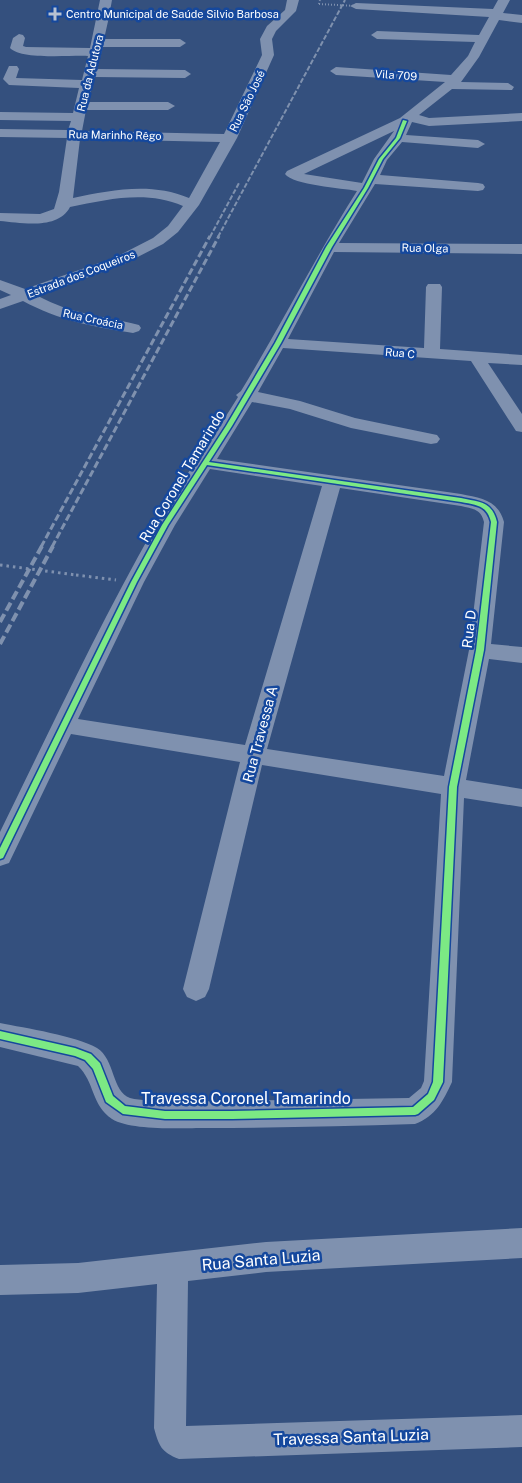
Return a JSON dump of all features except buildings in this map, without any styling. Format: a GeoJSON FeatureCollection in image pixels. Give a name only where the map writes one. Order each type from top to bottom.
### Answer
{"type":"FeatureCollection","features":[{"type":"Feature","properties":{"kind":"street","name":"Rua da Adutora"},"geometry":{"type":"LineString","coordinates":[[63,204],[74,134],[81,112],[106,0]]}},
{"type":"Feature","properties":{"kind":"street","name":"Rua São José"},"geometry":{"type":"LineString","coordinates":[[192,205],[230,138],[261,74],[269,52],[265,44],[268,34],[290,11],[293,0]]}},
{"type":"Feature","properties":{"kind":"street"},"geometry":{"type":"LineString","coordinates":[[404,126],[453,82],[473,57],[481,39],[504,0]]}},
{"type":"Feature","properties":{"kind":"street"},"geometry":{"type":"LineString","coordinates":[[358,4],[495,15],[522,19]]}},
{"type":"Feature","properties":{"kind":"street"},"geometry":{"type":"LineString","coordinates":[[104,14],[190,10],[202,14]]}},
{"type":"Feature","properties":{"kind":"street"},"geometry":{"type":"LineString","coordinates":[[19,38],[16,48],[22,51],[178,43],[180,27]]}},
{"type":"Feature","properties":{"kind":"street"},"geometry":{"type":"LineString","coordinates":[[377,35],[481,39]]}},
{"type":"Feature","properties":{"kind":"street"},"geometry":{"type":"LineString","coordinates":[[13,69],[9,79],[13,82],[185,74]]}},
{"type":"Feature","properties":{"kind":"street","name":"Vila 709"},"geometry":{"type":"LineString","coordinates":[[336,71],[508,87]]}},
{"type":"Feature","properties":{"kind":"street"},"geometry":{"type":"LineString","coordinates":[[0,116],[168,106]]}},
{"type":"Feature","properties":{"kind":"street"},"geometry":{"type":"LineString","coordinates":[[478,187],[368,184],[306,179],[292,174],[404,126],[429,122],[522,116]]}},
{"type":"Feature","properties":{"kind":"street"},"geometry":{"type":"LineString","coordinates":[[404,126],[478,144]]}},
{"type":"Feature","properties":{"kind":"street","name":"Rua Coronel Tamarindo"},"geometry":{"type":"LineString","coordinates":[[0,856],[134,582],[165,525],[206,463],[245,395],[278,343],[329,247],[368,184],[381,159],[404,126]]}},
{"type":"Feature","properties":{"kind":"street","name":"Rua Marinho Rêgo"},"geometry":{"type":"LineString","coordinates":[[0,133],[230,138]]}},
{"type":"Feature","properties":{"kind":"street"},"geometry":{"type":"LineString","coordinates":[[0,217],[47,217],[57,214],[63,204],[149,192],[168,194],[192,205]]}},
{"type":"Feature","properties":{"kind":"street","name":"Estrada dos Coqueiros"},"geometry":{"type":"LineString","coordinates":[[0,304],[141,251],[173,229],[192,205]]}},
{"type":"Feature","properties":{"kind":"street","name":"Rua Olga"},"geometry":{"type":"LineString","coordinates":[[329,247],[522,249]]}},
{"type":"Feature","properties":{"kind":"street","name":"Rua Croácia"},"geometry":{"type":"LineString","coordinates":[[0,285],[69,316],[133,328]]}},
{"type":"Feature","properties":{"kind":"street"},"geometry":{"type":"LineString","coordinates":[[432,355],[434,287]]}},
{"type":"Feature","properties":{"kind":"street","name":"Rua C"},"geometry":{"type":"LineString","coordinates":[[278,343],[522,360]]}},
{"type":"Feature","properties":{"kind":"street"},"geometry":{"type":"LineString","coordinates":[[477,358],[522,427]]}},
{"type":"Feature","properties":{"kind":"street"},"geometry":{"type":"LineString","coordinates":[[245,395],[294,405],[351,423],[431,438]]}},
{"type":"Feature","properties":{"kind":"street","name":"Rua D"},"geometry":{"type":"LineString","coordinates":[[206,463],[461,500],[488,507],[493,514],[494,522],[480,650],[453,787],[438,1039]]}},
{"type":"Feature","properties":{"kind":"street","name":"Rua Travessa A"},"geometry":{"type":"LineString","coordinates":[[196,989],[253,757],[333,481]]}},
{"type":"Feature","properties":{"kind":"street"},"geometry":{"type":"LineString","coordinates":[[480,650],[522,655]]}},
{"type":"Feature","properties":{"kind":"street"},"geometry":{"type":"LineString","coordinates":[[64,726],[522,798]]}},
{"type":"Feature","properties":{"kind":"street","name":"Travessa Coronel Tamarindo"},"geometry":{"type":"LineString","coordinates":[[0,1035],[75,1052],[88,1057],[97,1066],[109,1098],[122,1110],[174,1115],[415,1111],[432,1097],[438,1082],[438,1039]]}},
{"type":"Feature","properties":{"kind":"street","name":"Rua Santa Luzia"},"geometry":{"type":"LineString","coordinates":[[0,1280],[78,1278],[266,1257],[522,1244]]}},
{"type":"Feature","properties":{"kind":"street","name":"Travessa Santa Luzia"},"geometry":{"type":"LineString","coordinates":[[173,1267],[170,1428],[173,1437],[179,1443],[522,1432]]}},
{"type":"Feature","properties":{"kind":"path"},"geometry":{"type":"LineString","coordinates":[[320,0],[319,4],[358,4]]}},
{"type":"Feature","properties":{"kind":"path"},"geometry":{"type":"LineString","coordinates":[[0,565],[134,582]]}},
{"type":"Feature","properties":{"kind":"railway"},"geometry":{"type":"LineString","coordinates":[[218,237],[345,0]]}},
{"type":"Feature","properties":{"kind":"railway"},"geometry":{"type":"LineString","coordinates":[[210,237],[239,183]]}},
{"type":"Feature","properties":{"kind":"railway"},"geometry":{"type":"LineString","coordinates":[[41,547],[210,236]]}},
{"type":"Feature","properties":{"kind":"railway"},"geometry":{"type":"LineString","coordinates":[[52,547],[219,236]]}},
{"type":"Feature","properties":{"kind":"railway"},"geometry":{"type":"LineString","coordinates":[[0,622],[42,546]]}},
{"type":"Feature","properties":{"kind":"railway"},"geometry":{"type":"LineString","coordinates":[[0,644],[53,546]]}},
{"type":"Feature","properties":{"kind":"cycle path"},"geometry":{"type":"LineString","coordinates":[[0,856],[134,582],[165,525],[229,426],[278,343],[329,247],[366,188],[381,159],[398,138],[405,121]]}},
{"type":"Feature","properties":{"kind":"cycle path"},"geometry":{"type":"LineString","coordinates":[[0,1035],[75,1052],[88,1057],[97,1066],[109,1099],[123,1110],[165,1115],[415,1111],[431,1097],[438,1082],[453,787],[480,650],[494,522],[492,515],[486,507],[478,503],[206,463]]}},
{"type":"Feature","properties":{"kind":"place","name":"Centro Municipal de Saúde Silvio Barbosa"},"geometry":{"type":"Point","coordinates":[55,14]}}]}
